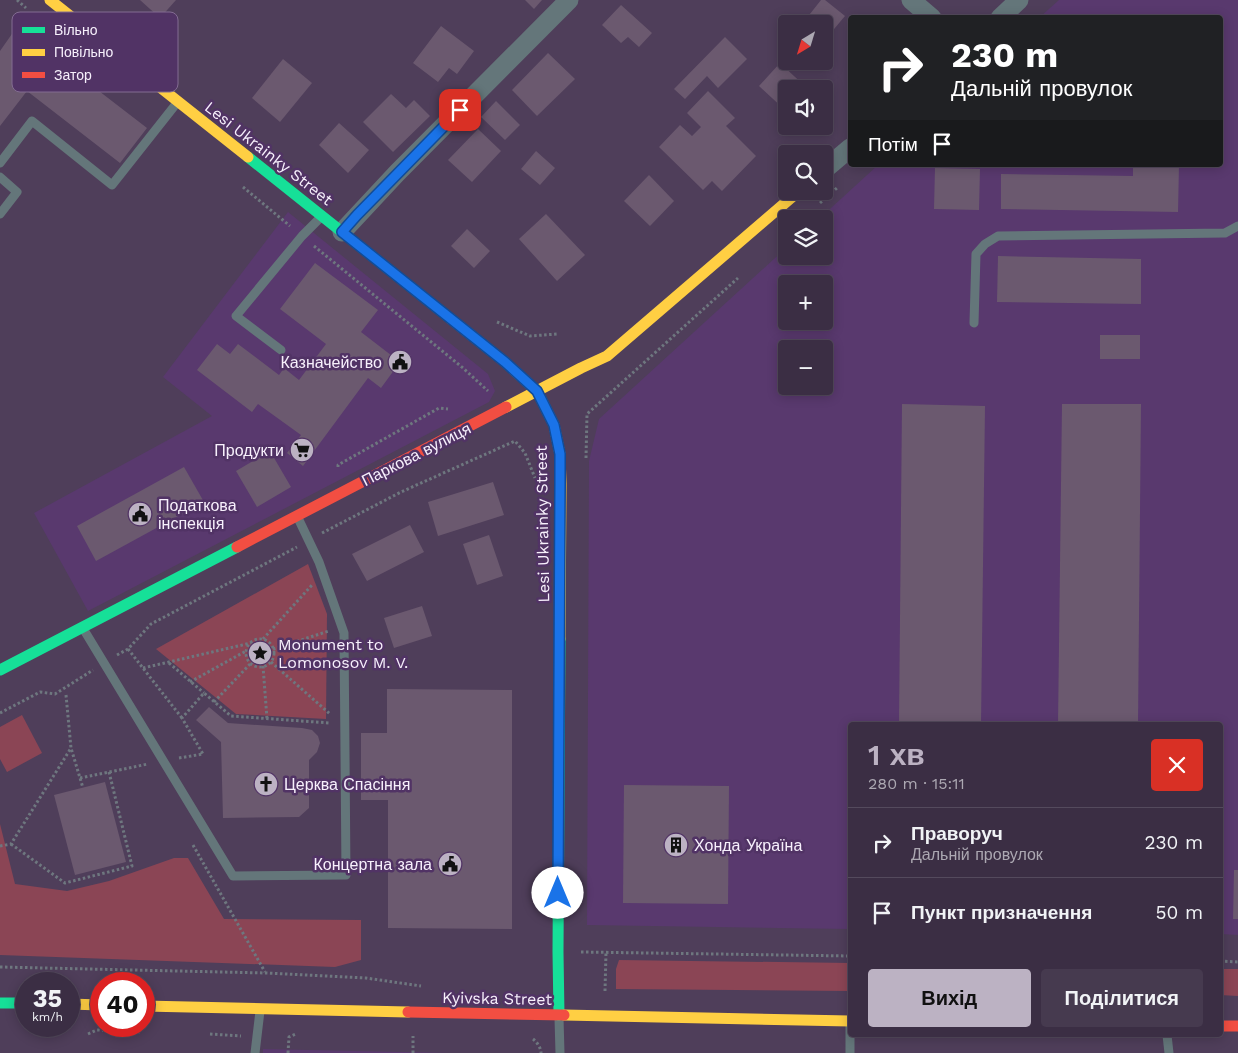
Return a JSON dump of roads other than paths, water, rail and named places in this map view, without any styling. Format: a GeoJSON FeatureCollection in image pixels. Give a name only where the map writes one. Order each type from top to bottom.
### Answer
{"type":"FeatureCollection","features":[{"type":"Feature","properties":{"kind":"street"},"geometry":{"type":"LineString","coordinates":[[342,232],[397,173],[569,0]]}},
{"type":"Feature","properties":{"kind":"street"},"geometry":{"type":"LineString","coordinates":[[911,0],[928,15]]}},
{"type":"Feature","properties":{"kind":"street"},"geometry":{"type":"LineString","coordinates":[[1003,15],[1019,0]]}},
{"type":"Feature","properties":{"kind":"street","name":"Lesi Ukrainky Street"},"geometry":{"type":"LineString","coordinates":[[166,92],[505,362],[537,391],[554,425],[560,454],[559,1015]]}},
{"type":"Feature","properties":{"kind":"street"},"geometry":{"type":"LineString","coordinates":[[833,162],[848,150]]}},
{"type":"Feature","properties":{"kind":"street","name":"Паркова вулиця"},"geometry":{"type":"LineString","coordinates":[[0,670],[607,356],[789,200]]}},
{"type":"Feature","properties":{"kind":"street"},"geometry":{"type":"LineString","coordinates":[[0,1003],[15,1003]]}},
{"type":"Feature","properties":{"kind":"street","name":"Kyivska Street"},"geometry":{"type":"LineString","coordinates":[[155,1006],[848,1022]]}},
{"type":"Feature","properties":{"kind":"street"},"geometry":{"type":"LineString","coordinates":[[1223,1026],[1238,1026]]}},
{"type":"Feature","properties":{"kind":"lane"},"geometry":{"type":"LineString","coordinates":[[0,163],[32,121],[112,185],[178,102]]}},
{"type":"Feature","properties":{"kind":"lane"},"geometry":{"type":"LineString","coordinates":[[0,177],[17,192],[0,214]]}},
{"type":"Feature","properties":{"kind":"lane"},"geometry":{"type":"LineString","coordinates":[[280,350],[236,316],[302,236],[322,216]]}},
{"type":"Feature","properties":{"kind":"lane"},"geometry":{"type":"LineString","coordinates":[[974,323],[976,254],[985,244],[998,236],[1225,233],[1238,226]]}},
{"type":"Feature","properties":{"kind":"lane"},"geometry":{"type":"LineString","coordinates":[[82,627],[233,876],[346,874],[344,633],[319,562],[297,516]]}},
{"type":"Feature","properties":{"kind":"lane"},"geometry":{"type":"LineString","coordinates":[[255,1053],[260,1008]]}},
{"type":"Feature","properties":{"kind":"lane"},"geometry":{"type":"LineString","coordinates":[[559,1015],[560,1053]]}},
{"type":"Feature","properties":{"kind":"lane"},"geometry":{"type":"LineString","coordinates":[[850,1037],[850,1053]]}},
{"type":"Feature","properties":{"kind":"lane"},"geometry":{"type":"LineString","coordinates":[[1168,1037],[1169,1053]]}},
{"type":"Feature","properties":{"kind":"place","name":"Казначейство"},"geometry":{"type":"Point","coordinates":[400,362]}},
{"type":"Feature","properties":{"kind":"place","name":"Продукти"},"geometry":{"type":"Point","coordinates":[302,450]}},
{"type":"Feature","properties":{"kind":"place","name":"Податкова інспекція"},"geometry":{"type":"Point","coordinates":[140,514]}},
{"type":"Feature","properties":{"kind":"place","name":"Monument to Lomonosov M. V."},"geometry":{"type":"Point","coordinates":[260,653]}},
{"type":"Feature","properties":{"kind":"place","name":"Церква Спасіння"},"geometry":{"type":"Point","coordinates":[266,784]}},
{"type":"Feature","properties":{"kind":"place","name":"Хонда Україна"},"geometry":{"type":"Point","coordinates":[676,845]}},
{"type":"Feature","properties":{"kind":"place","name":"Концертна зала"},"geometry":{"type":"Point","coordinates":[450,864]}}]}
